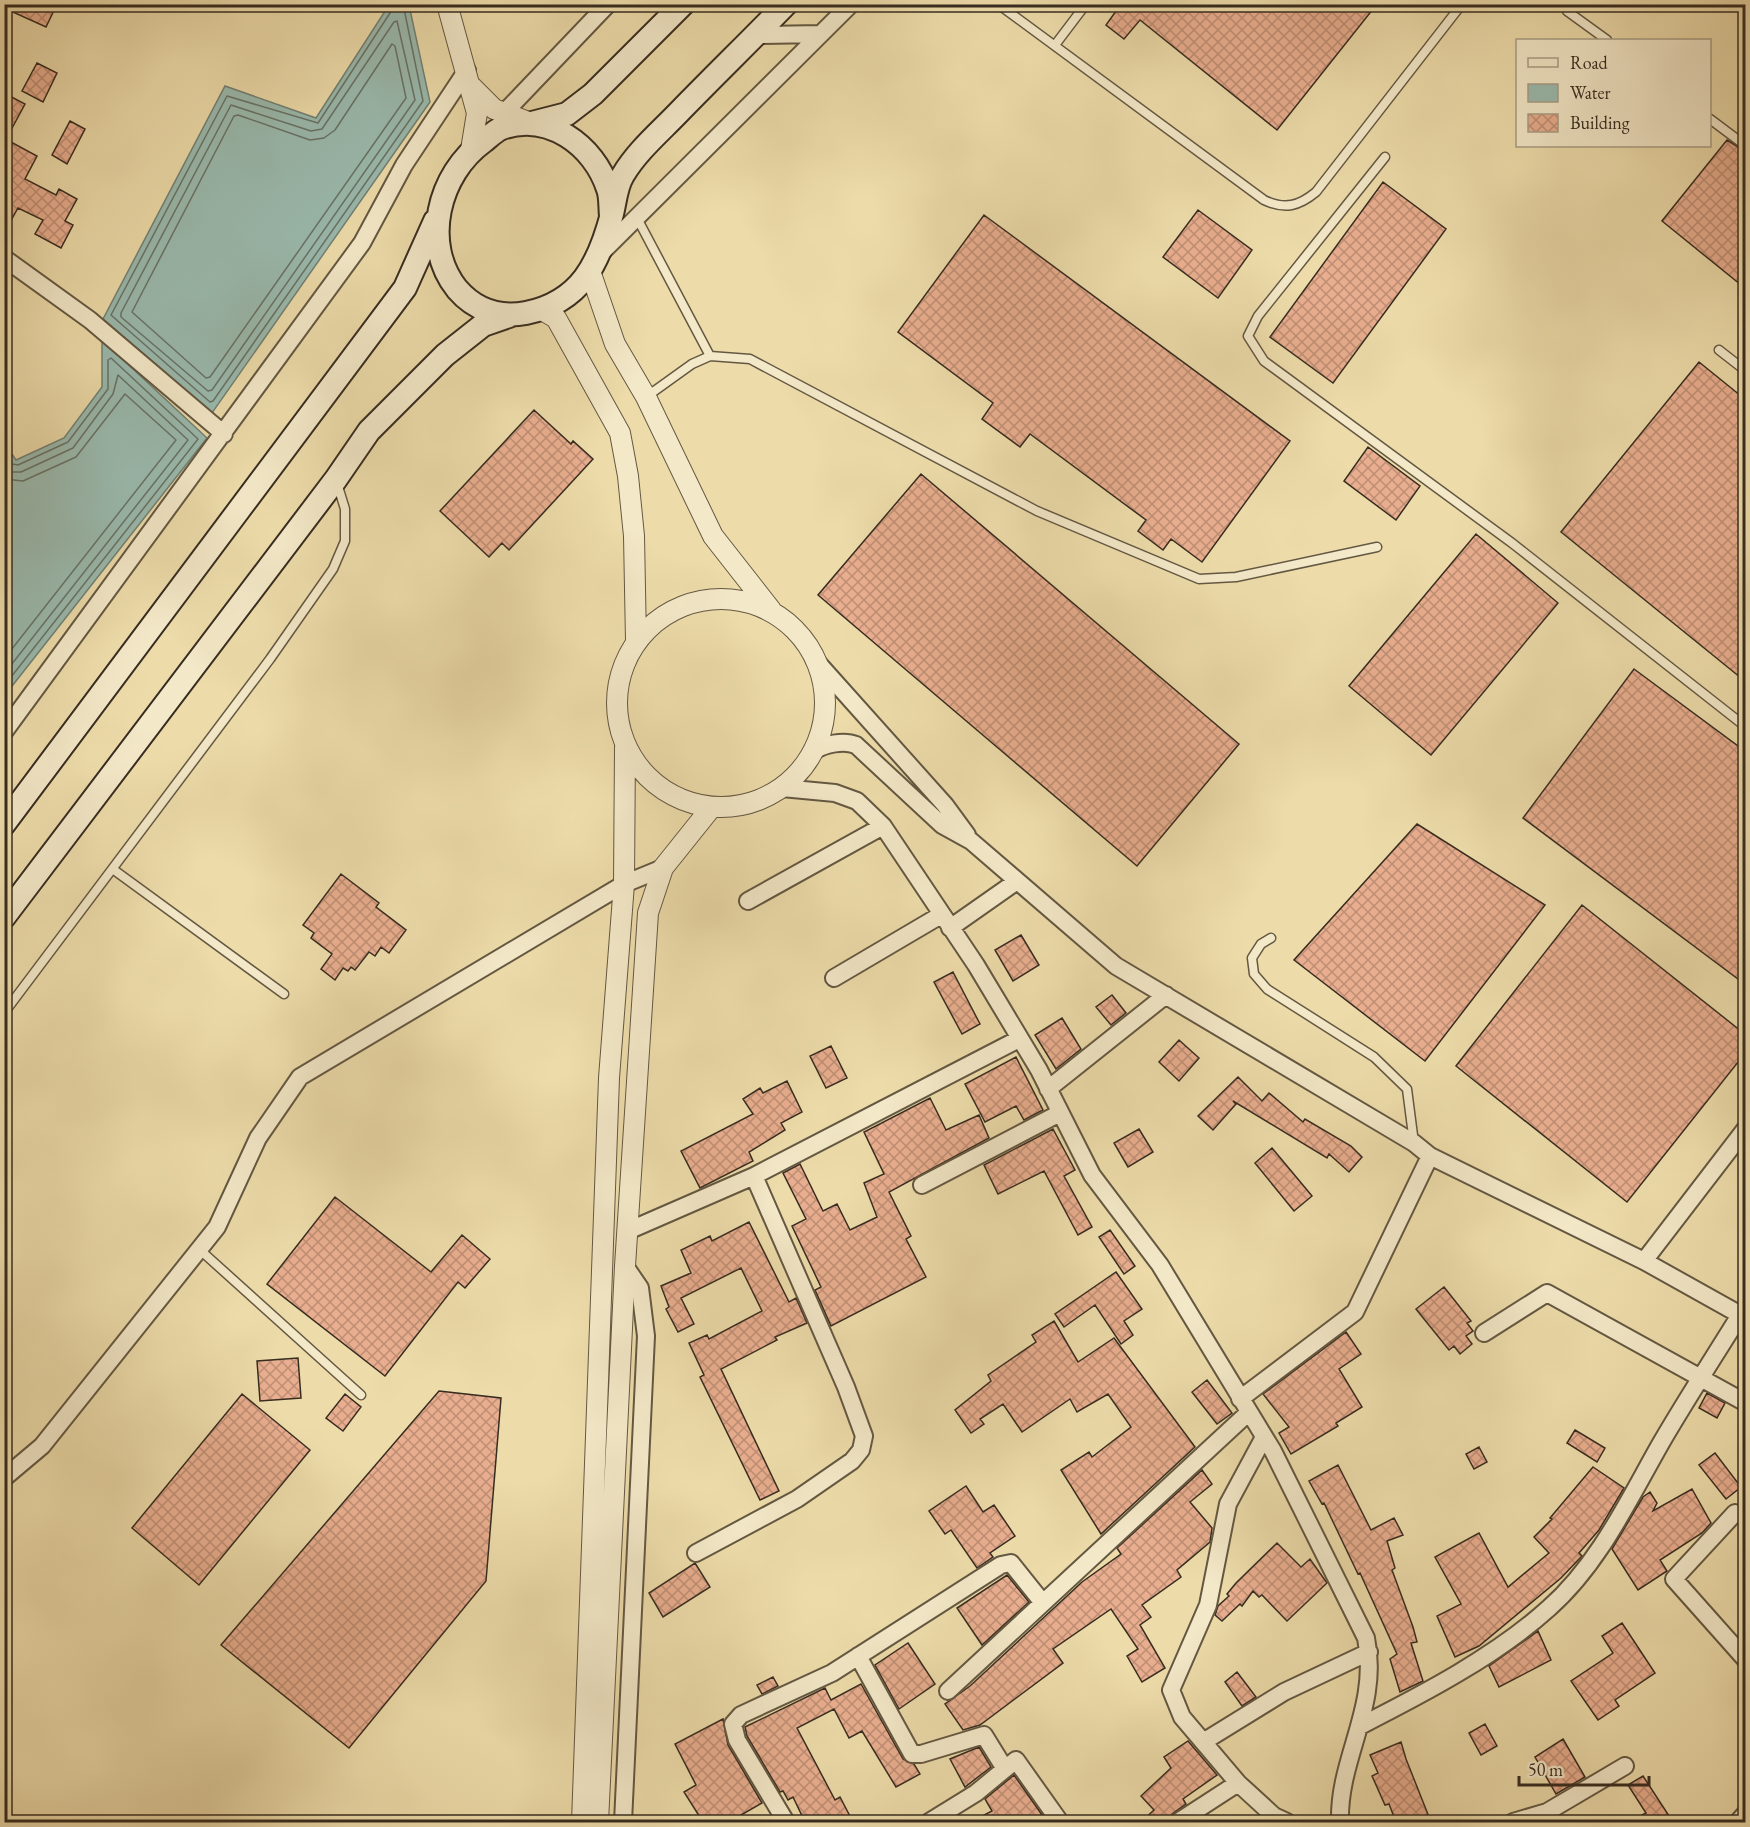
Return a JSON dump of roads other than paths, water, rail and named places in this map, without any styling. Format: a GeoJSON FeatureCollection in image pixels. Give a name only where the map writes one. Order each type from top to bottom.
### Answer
{"type":"FeatureCollection","features":[{"type":"Feature","properties":{"kind":"main road"},"geometry":{"type":"LineString","coordinates":[[4,824],[405,288],[423,251],[453,177],[471,150],[501,128],[567,114],[593,94],[683,4]]}},
{"type":"Feature","properties":{"kind":"main road"},"geometry":{"type":"LineString","coordinates":[[4,917],[336,479],[369,431],[445,355],[483,325],[511,316],[542,310],[581,286],[595,262],[622,176],[646,145],[786,4]]}},
{"type":"Feature","properties":{"kind":"main road"},"geometry":{"type":"LineString","coordinates":[[531,123],[563,132],[584,148],[603,177],[609,191],[611,216]]}},
{"type":"Feature","properties":{"kind":"main road"},"geometry":{"type":"LineString","coordinates":[[438,211],[437,239],[446,274],[464,297],[482,310],[511,316]]}},
{"type":"Feature","properties":{"kind":"street"},"geometry":{"type":"LineString","coordinates":[[447,4],[477,112],[471,150]]}},
{"type":"Feature","properties":{"kind":"street"},"geometry":{"type":"LineString","coordinates":[[504,113],[608,4]]}},
{"type":"Feature","properties":{"kind":"street"},"geometry":{"type":"LineString","coordinates":[[851,4],[595,262],[615,344],[646,397],[713,536],[771,611],[798,632],[817,662],[945,805],[971,841]]}},
{"type":"Feature","properties":{"kind":"street"},"geometry":{"type":"LineString","coordinates":[[756,35],[821,34]]}},
{"type":"Feature","properties":{"kind":"street"},"geometry":{"type":"LineString","coordinates":[[469,79],[494,110],[531,123]]}},
{"type":"Feature","properties":{"kind":"street"},"geometry":{"type":"LineString","coordinates":[[4,732],[362,243],[404,165],[469,79]]}},
{"type":"Feature","properties":{"kind":"street"},"geometry":{"type":"LineString","coordinates":[[4,258],[90,320],[224,434]]}},
{"type":"Feature","properties":{"kind":"street"},"geometry":{"type":"LineString","coordinates":[[542,310],[556,318],[620,433],[628,476],[634,536],[636,641]]}},
{"type":"Feature","properties":{"kind":"street"},"geometry":{"type":"LineString","coordinates":[[771,611],[743,600],[703,600],[683,604],[657,619],[636,641],[623,665],[616,692],[617,720],[625,747],[640,770],[660,789],[684,802],[711,808],[736,807],[760,800],[782,788],[800,772],[814,751],[824,722],[825,691],[817,662]]}},
{"type":"Feature","properties":{"kind":"street"},"geometry":{"type":"LineString","coordinates":[[814,751],[819,747],[842,743],[856,745],[942,825],[971,841],[1116,966],[1414,1143],[1430,1156],[1644,1261],[1743,1316],[1701,1378],[1624,1510],[1579,1576],[1549,1608],[1435,1688],[1360,1726]]}},
{"type":"Feature","properties":{"kind":"street"},"geometry":{"type":"LineString","coordinates":[[582,1822],[609,1078],[624,884],[625,747]]}},
{"type":"Feature","properties":{"kind":"street"},"geometry":{"type":"LineString","coordinates":[[782,788],[835,793],[857,801],[883,826],[946,921],[1019,1039],[1092,1174],[1160,1265],[1264,1437],[1314,1531],[1366,1638],[1369,1652],[1369,1691],[1339,1799],[1340,1822]]}},
{"type":"Feature","properties":{"kind":"street"},"geometry":{"type":"LineString","coordinates":[[598,1822],[625,1266],[630,1230],[648,913],[663,868],[711,808]]}},
{"type":"Feature","properties":{"kind":"street"},"geometry":{"type":"LineString","coordinates":[[748,901],[883,826]]}},
{"type":"Feature","properties":{"kind":"street"},"geometry":{"type":"LineString","coordinates":[[4,1478],[42,1446],[217,1227],[258,1138],[300,1077],[624,884],[663,868]]}},
{"type":"Feature","properties":{"kind":"street"},"geometry":{"type":"LineString","coordinates":[[834,978],[946,921],[1017,881]]}},
{"type":"Feature","properties":{"kind":"street"},"geometry":{"type":"LineString","coordinates":[[1048,1089],[1166,995]]}},
{"type":"Feature","properties":{"kind":"street"},"geometry":{"type":"LineString","coordinates":[[630,1230],[754,1176],[1019,1039]]}},
{"type":"Feature","properties":{"kind":"street"},"geometry":{"type":"LineString","coordinates":[[922,1185],[1060,1113]]}},
{"type":"Feature","properties":{"kind":"street"},"geometry":{"type":"LineString","coordinates":[[1644,1261],[1746,1128]]}},
{"type":"Feature","properties":{"kind":"street"},"geometry":{"type":"LineString","coordinates":[[948,1690],[1043,1603],[1244,1406],[1355,1312],[1430,1156]]}},
{"type":"Feature","properties":{"kind":"street"},"geometry":{"type":"LineString","coordinates":[[696,1553],[797,1499],[843,1467],[861,1450],[864,1436],[846,1388],[754,1176]]}},
{"type":"Feature","properties":{"kind":"street"},"geometry":{"type":"LineString","coordinates":[[623,1822],[646,1336],[640,1288],[625,1266]]}},
{"type":"Feature","properties":{"kind":"street"},"geometry":{"type":"LineString","coordinates":[[1484,1334],[1547,1293],[1746,1403]]}},
{"type":"Feature","properties":{"kind":"street"},"geometry":{"type":"LineString","coordinates":[[1264,1437],[1228,1504],[1208,1605],[1171,1690],[1182,1717],[1238,1783],[1274,1816],[1287,1822]]}},
{"type":"Feature","properties":{"kind":"street"},"geometry":{"type":"LineString","coordinates":[[1735,1513],[1674,1579],[1746,1660]]}},
{"type":"Feature","properties":{"kind":"street"},"geometry":{"type":"LineString","coordinates":[[786,1822],[737,1740],[733,1724],[741,1715],[832,1672],[1001,1565],[1011,1563],[1019,1570],[1043,1603]]}},
{"type":"Feature","properties":{"kind":"street"},"geometry":{"type":"LineString","coordinates":[[1203,1742],[1284,1692],[1369,1652]]}},
{"type":"Feature","properties":{"kind":"street"},"geometry":{"type":"LineString","coordinates":[[858,1656],[912,1754],[921,1754],[984,1735],[1005,1769]]}},
{"type":"Feature","properties":{"kind":"street"},"geometry":{"type":"LineString","coordinates":[[929,1822],[976,1793],[1016,1760],[1060,1822]]}},
{"type":"Feature","properties":{"kind":"street"},"geometry":{"type":"LineString","coordinates":[[1513,1822],[1547,1812],[1625,1766]]}},
{"type":"Feature","properties":{"kind":"street"},"geometry":{"type":"LineString","coordinates":[[1178,1822],[1238,1783]]}},
{"type":"Feature","properties":{"kind":"street"},"geometry":{"type":"LineString","coordinates":[[1738,1822],[1746,1813]]}},
{"type":"Feature","properties":{"kind":"lane"},"geometry":{"type":"LineString","coordinates":[[998,4],[1264,200],[1277,206],[1301,204],[1316,192],[1462,4]]}},
{"type":"Feature","properties":{"kind":"lane"},"geometry":{"type":"LineString","coordinates":[[1055,45],[1086,4]]}},
{"type":"Feature","properties":{"kind":"lane"},"geometry":{"type":"LineString","coordinates":[[1567,11],[1606,39]]}},
{"type":"Feature","properties":{"kind":"lane"},"geometry":{"type":"LineString","coordinates":[[1711,120],[1746,146]]}},
{"type":"Feature","properties":{"kind":"lane"},"geometry":{"type":"LineString","coordinates":[[1385,157],[1258,316],[1248,336],[1264,361],[1512,543],[1746,727]]}},
{"type":"Feature","properties":{"kind":"lane"},"geometry":{"type":"LineString","coordinates":[[637,218],[710,356]]}},
{"type":"Feature","properties":{"kind":"lane"},"geometry":{"type":"LineString","coordinates":[[1719,350],[1746,371]]}},
{"type":"Feature","properties":{"kind":"lane"},"geometry":{"type":"LineString","coordinates":[[646,397],[692,364],[710,356],[750,358],[1037,511],[1199,579],[1236,577],[1377,547]]}},
{"type":"Feature","properties":{"kind":"lane"},"geometry":{"type":"LineString","coordinates":[[4,1013],[114,870],[270,659],[333,569],[345,541],[345,509],[336,479]]}},
{"type":"Feature","properties":{"kind":"lane"},"geometry":{"type":"LineString","coordinates":[[114,870],[284,994]]}},
{"type":"Feature","properties":{"kind":"lane"},"geometry":{"type":"LineString","coordinates":[[1271,938],[1261,944],[1252,958],[1254,974],[1267,989],[1374,1057],[1407,1089],[1414,1143]]}},
{"type":"Feature","properties":{"kind":"lane"},"geometry":{"type":"LineString","coordinates":[[199,1249],[361,1395]]}},
{"type":"Feature","properties":{"kind":"water"},"geometry":{"type":"Polygon","coordinates":[[[389,5],[409,5],[430,102],[212,413],[103,319],[225,86],[316,118],[389,5]]]}},
{"type":"Feature","properties":{"kind":"water"},"geometry":{"type":"Polygon","coordinates":[[[102,340],[207,438],[5,695],[5,444],[16,460],[64,438],[102,387],[102,340]]]}}]}
